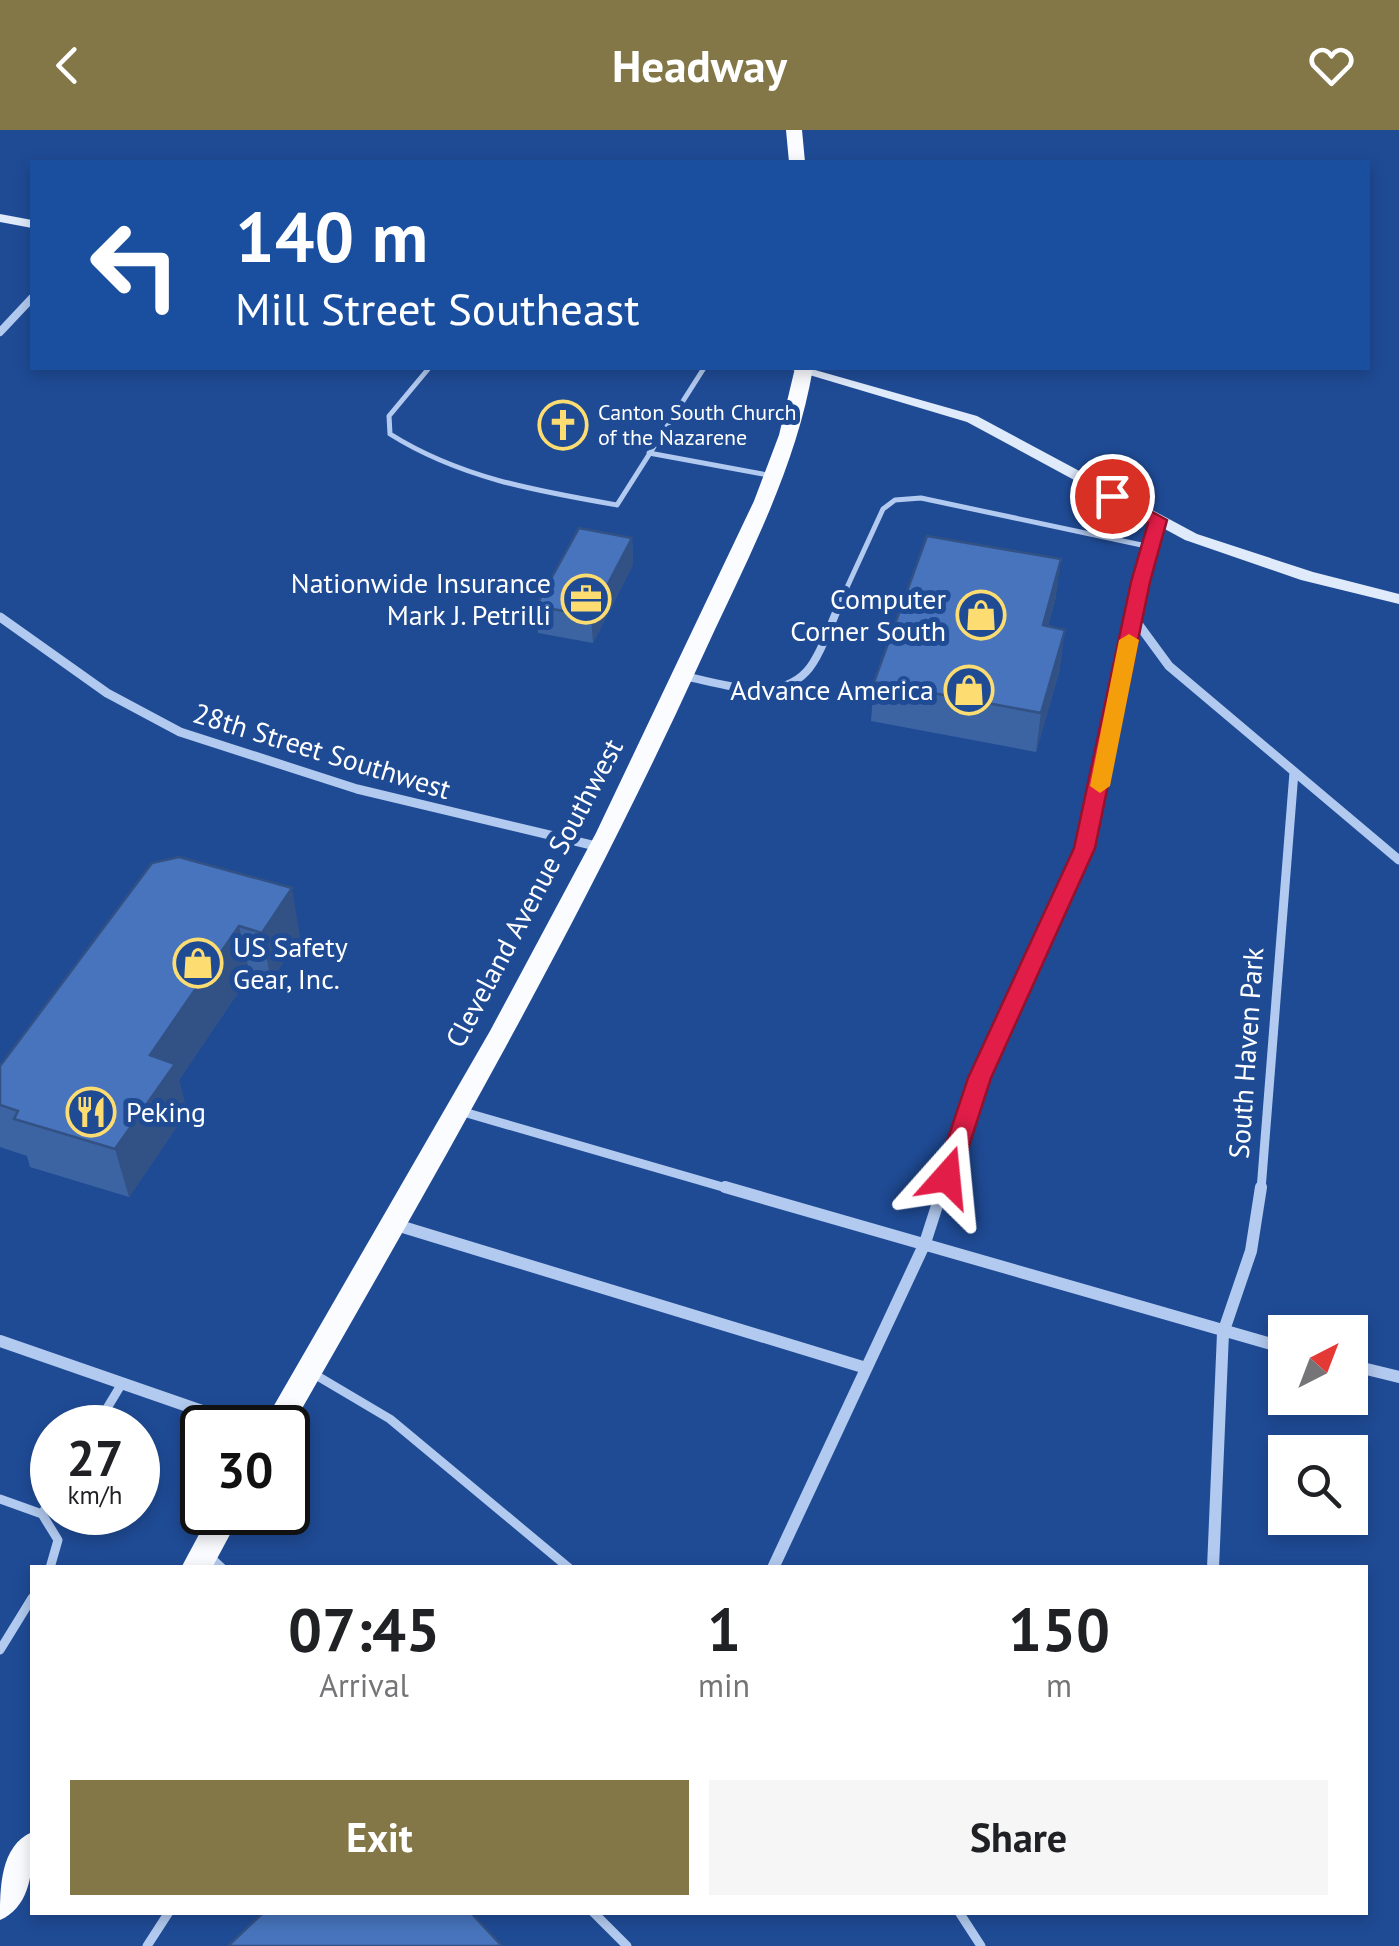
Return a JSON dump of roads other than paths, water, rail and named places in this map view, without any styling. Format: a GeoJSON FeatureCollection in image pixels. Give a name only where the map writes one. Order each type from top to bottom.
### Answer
{"type":"FeatureCollection","features":[{"type":"Feature","properties":{"kind":"main road"},"geometry":{"type":"LineString","coordinates":[[794,130],[797,160]]}},
{"type":"Feature","properties":{"kind":"main road","name":"Cleveland Avenue Southwest"},"geometry":{"type":"LineString","coordinates":[[288,1405],[458,1110],[601,847],[684,676],[773,476],[797,409],[801,370]]}},
{"type":"Feature","properties":{"kind":"main road"},"geometry":{"type":"LineString","coordinates":[[208,1562],[218,1535]]}},
{"type":"Feature","properties":{"kind":"main road"},"geometry":{"type":"LineString","coordinates":[[0,1903],[30,1851]]}},
{"type":"Feature","properties":{"kind":"street"},"geometry":{"type":"LineString","coordinates":[[0,218],[30,224]]}},
{"type":"Feature","properties":{"kind":"street"},"geometry":{"type":"LineString","coordinates":[[0,332],[30,300]]}},
{"type":"Feature","properties":{"kind":"street"},"geometry":{"type":"LineString","coordinates":[[808,370],[972,418],[1158,520],[1248,558],[1399,599]]}},
{"type":"Feature","properties":{"kind":"street"},"geometry":{"type":"LineString","coordinates":[[774,1565],[925,1243],[979,1078],[1084,848],[1133,617],[1158,520]]}},
{"type":"Feature","properties":{"kind":"street","name":"28th Street Southwest"},"geometry":{"type":"LineString","coordinates":[[0,617],[107,693],[180,732],[357,789],[601,847]]}},
{"type":"Feature","properties":{"kind":"street"},"geometry":{"type":"LineString","coordinates":[[1133,617],[1169,666],[1399,860]]}},
{"type":"Feature","properties":{"kind":"street","name":"South Haven Park"},"geometry":{"type":"LineString","coordinates":[[1213,1565],[1223,1333],[1251,1251],[1262,1182],[1294,772]]}},
{"type":"Feature","properties":{"kind":"street"},"geometry":{"type":"LineString","coordinates":[[458,1110],[1268,1344]]}},
{"type":"Feature","properties":{"kind":"street"},"geometry":{"type":"LineString","coordinates":[[393,1224],[866,1368]]}},
{"type":"Feature","properties":{"kind":"street"},"geometry":{"type":"LineString","coordinates":[[0,1342],[183,1405]]}},
{"type":"Feature","properties":{"kind":"street"},"geometry":{"type":"LineString","coordinates":[[1368,1370],[1399,1378]]}},
{"type":"Feature","properties":{"kind":"lane"},"geometry":{"type":"LineString","coordinates":[[427,370],[390,416],[390,434],[463,473],[617,504],[703,370]]}},
{"type":"Feature","properties":{"kind":"lane"},"geometry":{"type":"LineString","coordinates":[[650,453],[773,476]]}},
{"type":"Feature","properties":{"kind":"lane"},"geometry":{"type":"LineString","coordinates":[[684,676],[772,691],[792,686],[808,671],[883,508],[895,500],[922,498],[1150,547]]}},
{"type":"Feature","properties":{"kind":"lane"},"geometry":{"type":"LineString","coordinates":[[308,1370],[390,1419],[565,1565]]}},
{"type":"Feature","properties":{"kind":"lane"},"geometry":{"type":"LineString","coordinates":[[108,1405],[121,1384]]}},
{"type":"Feature","properties":{"kind":"lane"},"geometry":{"type":"LineString","coordinates":[[0,1499],[30,1510]]}},
{"type":"Feature","properties":{"kind":"lane"},"geometry":{"type":"LineString","coordinates":[[51,1565],[58,1540],[55,1535]]}},
{"type":"Feature","properties":{"kind":"lane"},"geometry":{"type":"LineString","coordinates":[[0,1650],[30,1601]]}},
{"type":"Feature","properties":{"kind":"lane"},"geometry":{"type":"LineString","coordinates":[[19,1620],[30,1623]]}},
{"type":"Feature","properties":{"kind":"lane"},"geometry":{"type":"LineString","coordinates":[[147,1946],[166,1915]]}},
{"type":"Feature","properties":{"kind":"lane"},"geometry":{"type":"LineString","coordinates":[[596,1915],[627,1946]]}},
{"type":"Feature","properties":{"kind":"lane"},"geometry":{"type":"LineString","coordinates":[[961,1915],[981,1946]]}},
{"type":"Feature","properties":{"kind":"place","name":"Canton South Church of the Nazarene"},"geometry":{"type":"Point","coordinates":[563,425]}},
{"type":"Feature","properties":{"kind":"place","name":"Nationwide Insurance Mark J. Petrilli"},"geometry":{"type":"Point","coordinates":[586,599]}},
{"type":"Feature","properties":{"kind":"place","name":"Computer Corner South"},"geometry":{"type":"Point","coordinates":[981,615]}},
{"type":"Feature","properties":{"kind":"place","name":"Advance America"},"geometry":{"type":"Point","coordinates":[969,690]}},
{"type":"Feature","properties":{"kind":"place","name":"US Safety Gear, Inc."},"geometry":{"type":"Point","coordinates":[198,963]}},
{"type":"Feature","properties":{"kind":"place","name":"Peking"},"geometry":{"type":"Point","coordinates":[91,1112]}}]}
